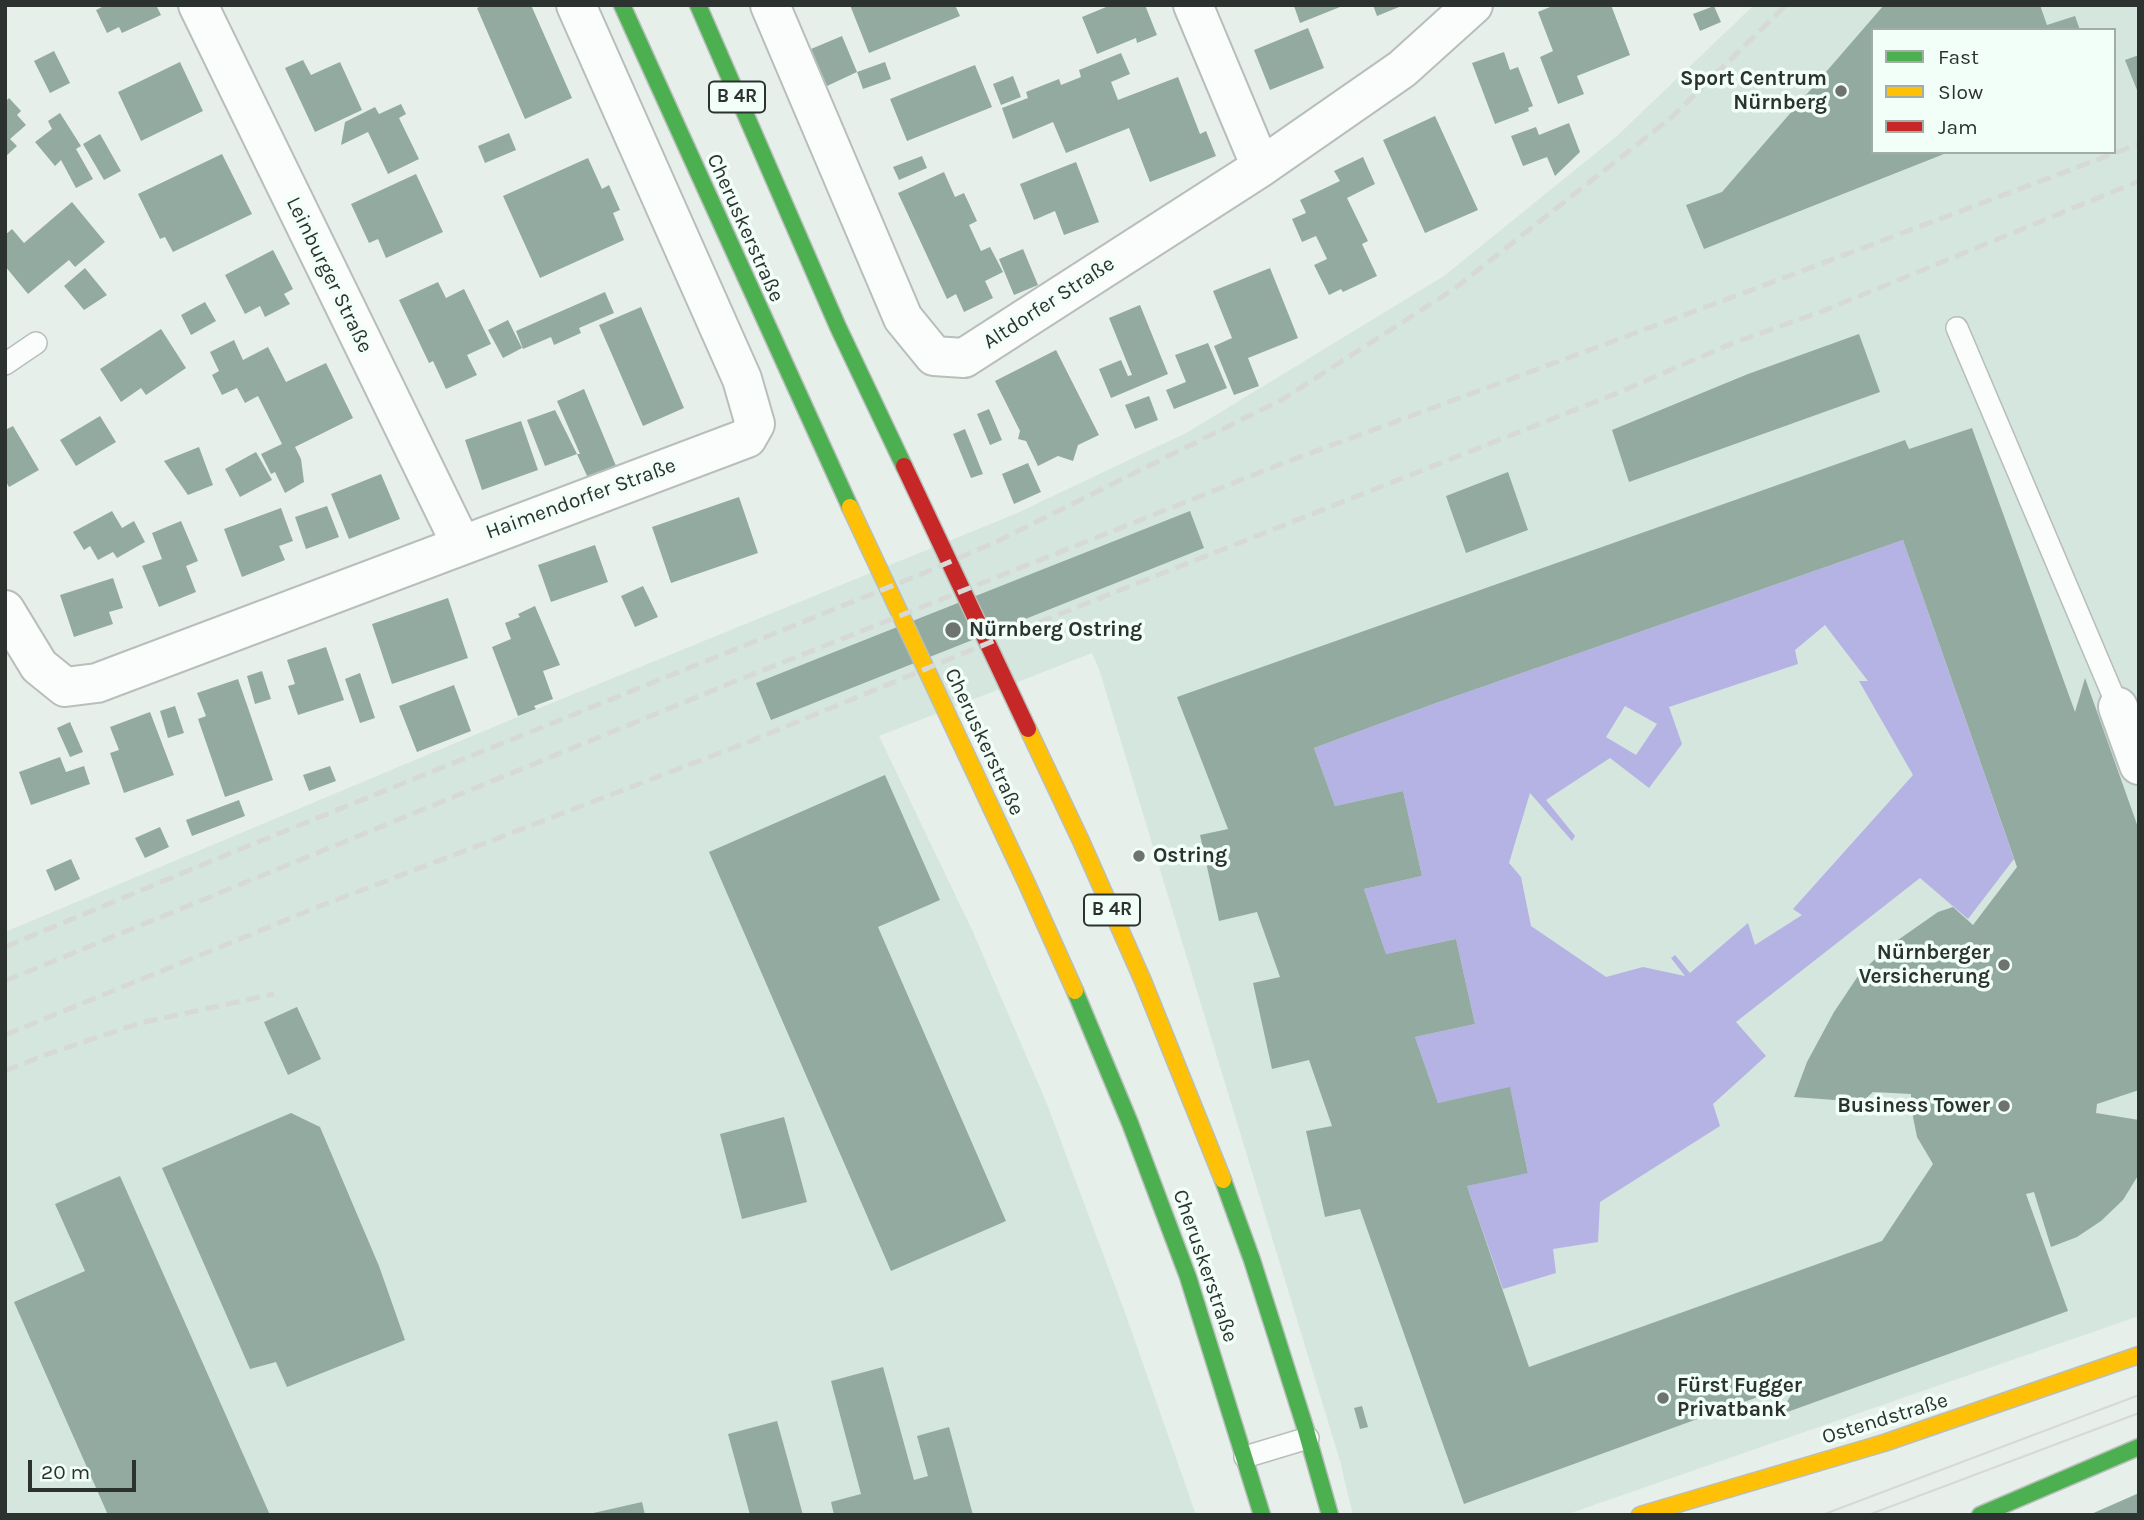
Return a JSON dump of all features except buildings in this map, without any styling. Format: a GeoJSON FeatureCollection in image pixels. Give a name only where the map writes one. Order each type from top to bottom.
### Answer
{"type":"FeatureCollection","features":[{"type":"Feature","properties":{"kind":"main road","name":"Cheruskerstraße"},"geometry":{"type":"LineString","coordinates":[[622,5],[820,443],[1092,1029],[1188,1277],[1262,1515]]}},
{"type":"Feature","properties":{"kind":"main road","name":"B 4R"},"geometry":{"type":"LineString","coordinates":[[698,5],[838,327],[1081,841],[1143,981],[1209,1143],[1252,1260],[1330,1515]]}},
{"type":"Feature","properties":{"kind":"main road","name":"Ostendstraße"},"geometry":{"type":"LineString","coordinates":[[1640,1515],[1937,1426],[2139,1355]]}},
{"type":"Feature","properties":{"kind":"main road"},"geometry":{"type":"LineString","coordinates":[[1980,1515],[2139,1447]]}},
{"type":"Feature","properties":{"kind":"street","name":"Leinburger Straße"},"geometry":{"type":"LineString","coordinates":[[198,5],[461,544]]}},
{"type":"Feature","properties":{"kind":"street","name":"Haimendorfer Straße"},"geometry":{"type":"LineString","coordinates":[[5,610],[38,666],[65,687],[97,683],[747,438],[755,425],[742,379],[576,5]]}},
{"type":"Feature","properties":{"kind":"street","name":"Altdorfer Straße"},"geometry":{"type":"LineString","coordinates":[[770,5],[903,318],[934,356],[964,358],[1261,167],[1402,69],[1474,5]]}},
{"type":"Feature","properties":{"kind":"street"},"geometry":{"type":"LineString","coordinates":[[1193,5],[1261,167]]}},
{"type":"Feature","properties":{"kind":"street"},"geometry":{"type":"LineString","coordinates":[[2118,707],[2139,765]]}},
{"type":"Feature","properties":{"kind":"lane"},"geometry":{"type":"LineString","coordinates":[[1957,328],[2118,707]]}},
{"type":"Feature","properties":{"kind":"lane"},"geometry":{"type":"LineString","coordinates":[[5,364],[36,343]]}},
{"type":"Feature","properties":{"kind":"lane"},"geometry":{"type":"LineString","coordinates":[[1245,1457],[1308,1438]]}},
{"type":"Feature","properties":{"kind":"shaded area"},"geometry":{"type":"Polygon","coordinates":[[[1754,5],[2139,5],[2139,1316],[1565,1515],[1353,1515],[1340,1461],[1092,653],[879,736],[973,932],[1047,1104],[1127,1318],[1196,1515],[5,1515],[5,932],[515,718],[1015,514],[1188,432],[1444,276],[1617,136],[1754,5]]]}},
{"type":"Feature","properties":{"kind":"water"},"geometry":{"type":"Polygon","coordinates":[[[1903,540],[2014,859],[1968,919],[1920,878],[1736,1022],[1766,1056],[1713,1104],[1720,1126],[1600,1202],[1598,1242],[1553,1249],[1556,1273],[1503,1289],[1467,1186],[1528,1172],[1510,1088],[1438,1103],[1415,1037],[1475,1024],[1456,939],[1386,954],[1364,889],[1422,876],[1403,791],[1335,806],[1314,748],[1903,540]],[[1825,625],[1795,650],[1798,664],[1669,707],[1682,744],[1649,788],[1610,758],[1546,800],[1575,836],[1572,841],[1530,793],[1509,863],[1521,877],[1531,926],[1606,977],[1643,967],[1685,976],[1671,958],[1675,955],[1690,973],[1748,923],[1755,945],[1802,915],[1793,909],[1913,775],[1859,681],[1868,681],[1825,625]],[[1625,706],[1606,737],[1636,755],[1657,724],[1625,706]]]}},
{"type":"Feature","properties":{"kind":"tram line"},"geometry":{"type":"LineString","coordinates":[[1822,1515],[2139,1395]]}},
{"type":"Feature","properties":{"kind":"tram line"},"geometry":{"type":"LineString","coordinates":[[1868,1515],[2139,1413]]}},
{"type":"Feature","properties":{"kind":"railway"},"geometry":{"type":"LineString","coordinates":[[5,947],[924,573],[998,541],[1283,399],[1454,289],[1672,117],[1786,5]]}},
{"type":"Feature","properties":{"kind":"railway"},"geometry":{"type":"LineString","coordinates":[[2116,153],[2139,144]]}},
{"type":"Feature","properties":{"kind":"railway"},"geometry":{"type":"LineString","coordinates":[[5,981],[731,683],[1286,462],[2112,154]]}},
{"type":"Feature","properties":{"kind":"railway"},"geometry":{"type":"LineString","coordinates":[[5,1035],[318,907],[751,741],[1037,623],[1615,394],[1733,343],[1823,311],[2139,181]]}},
{"type":"Feature","properties":{"kind":"railway"},"geometry":{"type":"LineString","coordinates":[[5,1071],[140,1023],[274,994]]}},
{"type":"Feature","properties":{"kind":"traffic: fast"},"geometry":{"type":"LineString","coordinates":[[622,5],[850,507]]}},
{"type":"Feature","properties":{"kind":"traffic: fast"},"geometry":{"type":"LineString","coordinates":[[698,5],[838,327],[904,466]]}},
{"type":"Feature","properties":{"kind":"traffic: fast"},"geometry":{"type":"LineString","coordinates":[[1075,991],[1130,1123],[1188,1277],[1262,1515]]}},
{"type":"Feature","properties":{"kind":"traffic: fast"},"geometry":{"type":"LineString","coordinates":[[1223,1180],[1252,1260],[1330,1515]]}},
{"type":"Feature","properties":{"kind":"traffic: fast"},"geometry":{"type":"LineString","coordinates":[[1980,1515],[2139,1447]]}},
{"type":"Feature","properties":{"kind":"traffic: slow"},"geometry":{"type":"LineString","coordinates":[[850,507],[1075,991]]}},
{"type":"Feature","properties":{"kind":"traffic: slow"},"geometry":{"type":"LineString","coordinates":[[1028,729],[1143,981],[1223,1180]]}},
{"type":"Feature","properties":{"kind":"traffic: slow"},"geometry":{"type":"LineString","coordinates":[[1640,1515],[1884,1443],[2139,1355]]}},
{"type":"Feature","properties":{"kind":"traffic: jam"},"geometry":{"type":"LineString","coordinates":[[904,466],[1028,729]]}},
{"type":"Feature","properties":{"kind":"place","name":"Sport Centrum Nürnberg"},"geometry":{"type":"Point","coordinates":[1841,91]}},
{"type":"Feature","properties":{"kind":"place","name":"Nürnberg Ostring"},"geometry":{"type":"Point","coordinates":[953,630]}},
{"type":"Feature","properties":{"kind":"place","name":"Ostring"},"geometry":{"type":"Point","coordinates":[1139,856]}},
{"type":"Feature","properties":{"kind":"place","name":"Nürnberger Versicherung"},"geometry":{"type":"Point","coordinates":[2004,965]}},
{"type":"Feature","properties":{"kind":"place","name":"Business Tower"},"geometry":{"type":"Point","coordinates":[2004,1106]}},
{"type":"Feature","properties":{"kind":"place","name":"Fürst Fugger Privatbank"},"geometry":{"type":"Point","coordinates":[1663,1398]}}]}
